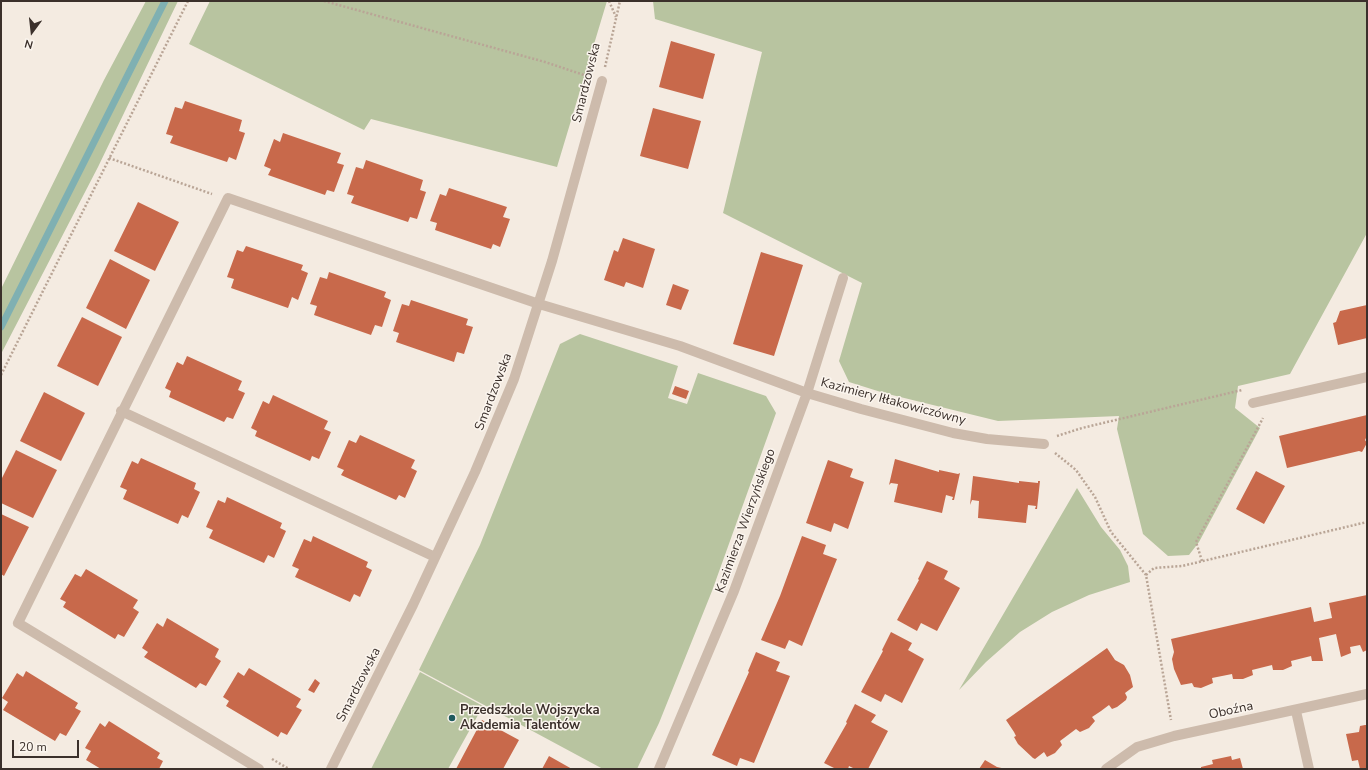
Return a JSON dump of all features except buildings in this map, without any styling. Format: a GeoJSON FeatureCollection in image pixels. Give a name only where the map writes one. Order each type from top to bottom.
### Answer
{"type":"FeatureCollection","features":[{"type":"Feature","properties":{"kind":"street","name":"Smardzowska"},"geometry":{"type":"LineString","coordinates":[[331,769],[475,472],[514,379],[539,304],[602,81]]}},
{"type":"Feature","properties":{"kind":"street","name":"Kazimiery Iłłakowiczówny"},"geometry":{"type":"LineString","coordinates":[[228,198],[539,304],[680,346],[807,392],[861,409],[953,433],[987,439],[1044,444]]}},
{"type":"Feature","properties":{"kind":"street"},"geometry":{"type":"LineString","coordinates":[[228,198],[121,411],[18,623],[259,769]]}},
{"type":"Feature","properties":{"kind":"street","name":"Kazimierza Wierzyńskiego"},"geometry":{"type":"LineString","coordinates":[[659,769],[734,591],[807,392],[843,278]]}},
{"type":"Feature","properties":{"kind":"street"},"geometry":{"type":"LineString","coordinates":[[1253,404],[1367,377]]}},
{"type":"Feature","properties":{"kind":"street"},"geometry":{"type":"LineString","coordinates":[[121,411],[435,557]]}},
{"type":"Feature","properties":{"kind":"street","name":"Oboźna"},"geometry":{"type":"LineString","coordinates":[[1106,769],[1138,747],[1174,736],[1296,711],[1367,694]]}},
{"type":"Feature","properties":{"kind":"street"},"geometry":{"type":"LineString","coordinates":[[1296,711],[1309,769]]}},
{"type":"Feature","properties":{"kind":"path"},"geometry":{"type":"LineString","coordinates":[[1,375],[188,1]]}},
{"type":"Feature","properties":{"kind":"path"},"geometry":{"type":"LineString","coordinates":[[324,1],[545,62],[602,81]]}},
{"type":"Feature","properties":{"kind":"path"},"geometry":{"type":"LineString","coordinates":[[609,1],[617,17]]}},
{"type":"Feature","properties":{"kind":"path","name":"Smardzowska"},"geometry":{"type":"LineString","coordinates":[[602,81],[620,1]]}},
{"type":"Feature","properties":{"kind":"path"},"geometry":{"type":"LineString","coordinates":[[109,158],[228,198]]}},
{"type":"Feature","properties":{"kind":"path"},"geometry":{"type":"LineString","coordinates":[[1174,736],[1146,575],[1111,532],[1094,497],[1076,470],[1044,444],[1059,434],[1247,389]]}},
{"type":"Feature","properties":{"kind":"path"},"geometry":{"type":"LineString","coordinates":[[1202,562],[1196,542],[1272,399]]}},
{"type":"Feature","properties":{"kind":"path"},"geometry":{"type":"LineString","coordinates":[[1146,575],[1154,568],[1182,566],[1202,562],[1367,522]]}},
{"type":"Feature","properties":{"kind":"green space"},"geometry":{"type":"Polygon","coordinates":[[[146,1],[178,1],[98,167],[1,354],[1,289],[104,80],[146,1]]]}},
{"type":"Feature","properties":{"kind":"green space"},"geometry":{"type":"Polygon","coordinates":[[[210,1],[607,1],[557,167],[371,119],[364,130],[189,44],[210,1]]]}},
{"type":"Feature","properties":{"kind":"green space"},"geometry":{"type":"Polygon","coordinates":[[[653,1],[1367,1],[1367,233],[1290,374],[1238,386],[1235,408],[1260,428],[1199,542],[1189,555],[1168,556],[1143,534],[1117,429],[1119,416],[998,421],[884,393],[849,382],[839,361],[862,283],[723,213],[762,52],[655,19],[653,1]]]}},
{"type":"Feature","properties":{"kind":"green space"},"geometry":{"type":"Polygon","coordinates":[[[580,334],[678,366],[668,398],[687,404],[698,373],[766,396],[776,413],[712,591],[659,723],[637,769],[603,769],[419,670],[480,545],[560,344],[580,334]]]}},
{"type":"Feature","properties":{"kind":"green space"},"geometry":{"type":"Polygon","coordinates":[[[1077,488],[1101,527],[1120,550],[1128,566],[1130,582],[1089,595],[1052,612],[1020,632],[986,662],[959,690],[1077,488]]]}},
{"type":"Feature","properties":{"kind":"green space"},"geometry":{"type":"Polygon","coordinates":[[[420,672],[483,706],[448,769],[371,769],[420,672]]]}},
{"type":"Feature","properties":{"kind":"waterway"},"geometry":{"type":"LineString","coordinates":[[1,327],[165,1]]}},
{"type":"Feature","properties":{"kind":"place","name":"Przedszkole Wojszycka Akademia Talentów"},"geometry":{"type":"Point","coordinates":[452,718]}}]}
